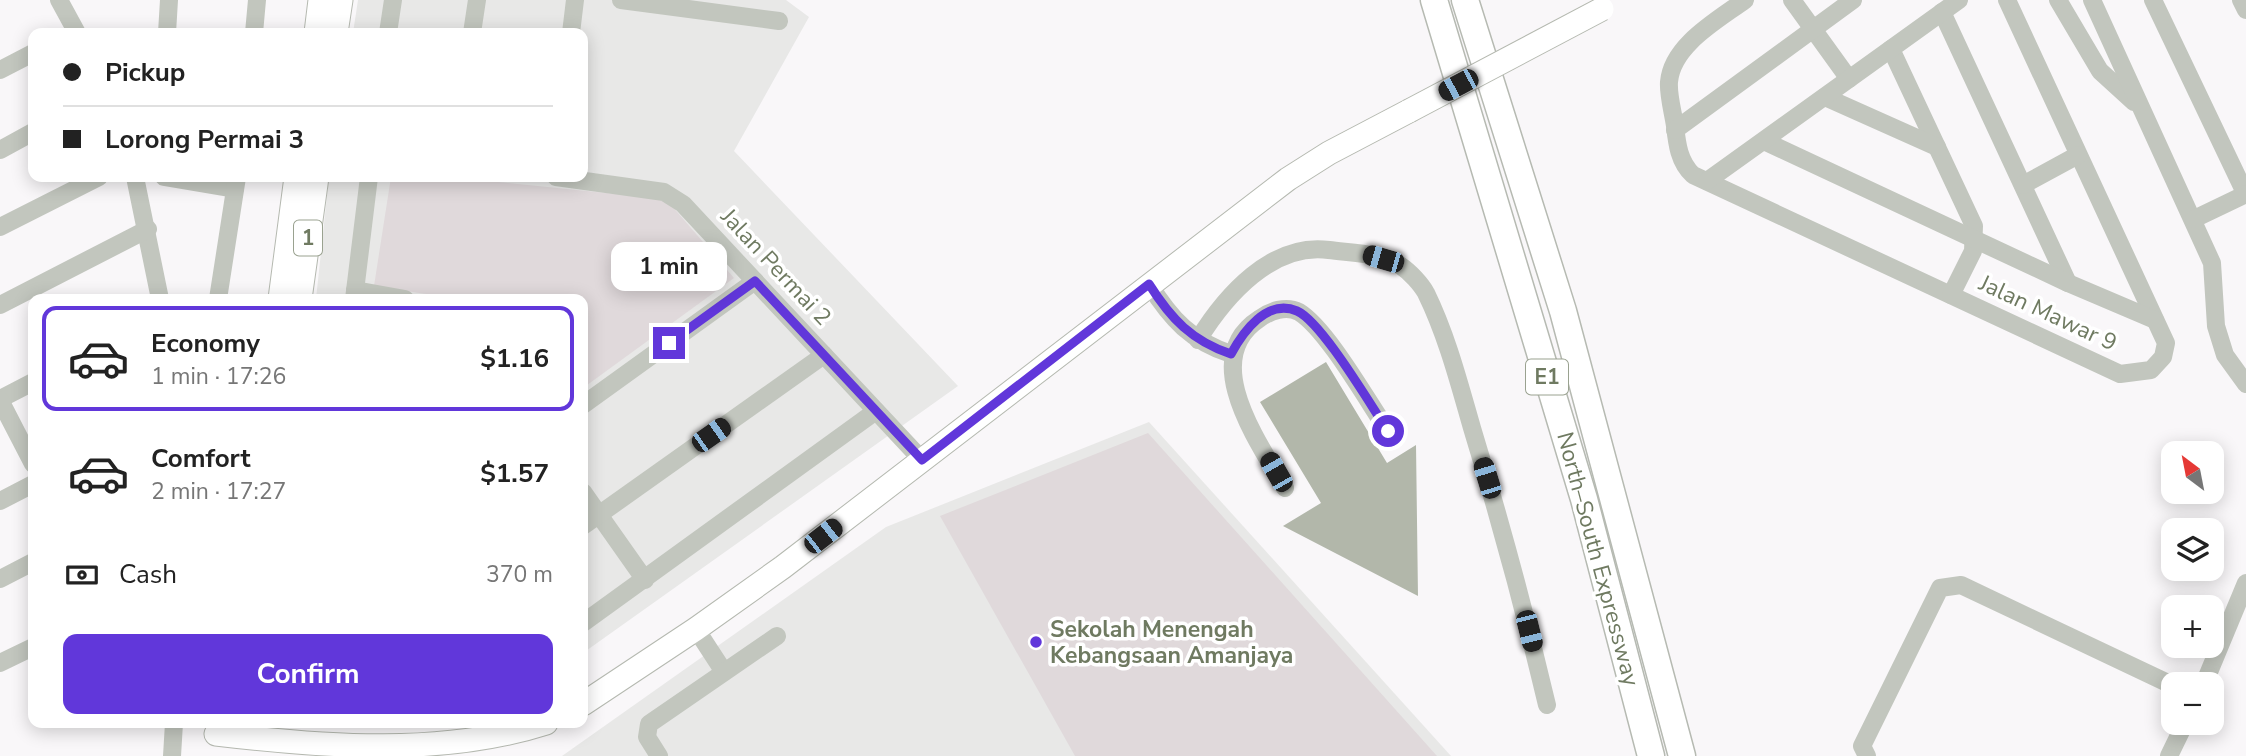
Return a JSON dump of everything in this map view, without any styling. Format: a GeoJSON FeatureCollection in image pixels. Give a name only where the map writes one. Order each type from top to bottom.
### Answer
{"type":"FeatureCollection","features":[{"type":"Feature","properties":{"kind":"highway","name":"North–South Expressway"},"geometry":{"type":"LineString","coordinates":[[1434,0],[1584,499],[1651,756]]}},
{"type":"Feature","properties":{"kind":"highway","name":"North–South Expressway"},"geometry":{"type":"LineString","coordinates":[[1465,0],[1563,311],[1682,756]]}},
{"type":"Feature","properties":{"kind":"main road"},"geometry":{"type":"LineString","coordinates":[[317,28],[320,0]]}},
{"type":"Feature","properties":{"kind":"main road"},"geometry":{"type":"LineString","coordinates":[[338,28],[341,0]]}},
{"type":"Feature","properties":{"kind":"main road"},"geometry":{"type":"LineString","coordinates":[[588,701],[696,629],[922,460],[1288,179],[1329,153],[1610,4]]}},
{"type":"Feature","properties":{"kind":"main road","name":"1"},"geometry":{"type":"LineString","coordinates":[[281,294],[295,182]]}},
{"type":"Feature","properties":{"kind":"main road","name":"1"},"geometry":{"type":"LineString","coordinates":[[301,294],[316,182]]}},
{"type":"Feature","properties":{"kind":"main road"},"geometry":{"type":"LineString","coordinates":[[288,728],[309,741],[338,748]]}},
{"type":"Feature","properties":{"kind":"main road"},"geometry":{"type":"LineString","coordinates":[[226,738],[421,755],[478,747],[532,728]]}},
{"type":"Feature","properties":{"kind":"main road"},"geometry":{"type":"LineString","coordinates":[[316,756],[338,748]]}},
{"type":"Feature","properties":{"kind":"street"},"geometry":{"type":"LineString","coordinates":[[59,0],[72,28]]}},
{"type":"Feature","properties":{"kind":"street"},"geometry":{"type":"LineString","coordinates":[[167,28],[169,0]]}},
{"type":"Feature","properties":{"kind":"street"},"geometry":{"type":"LineString","coordinates":[[254,28],[257,0]]}},
{"type":"Feature","properties":{"kind":"street"},"geometry":{"type":"LineString","coordinates":[[389,28],[393,0]]}},
{"type":"Feature","properties":{"kind":"street"},"geometry":{"type":"LineString","coordinates":[[473,28],[477,0]]}},
{"type":"Feature","properties":{"kind":"street"},"geometry":{"type":"LineString","coordinates":[[572,28],[575,0]]}},
{"type":"Feature","properties":{"kind":"street"},"geometry":{"type":"LineString","coordinates":[[621,0],[779,21]]}},
{"type":"Feature","properties":{"kind":"street","name":"Jalan Mawar 9"},"geometry":{"type":"LineString","coordinates":[[1745,0],[1702,31],[1677,58],[1669,82],[1675,130],[1685,168],[1707,181],[2120,374],[2151,370],[2162,357],[2166,344],[2007,0]]}},
{"type":"Feature","properties":{"kind":"street"},"geometry":{"type":"LineString","coordinates":[[1792,0],[1849,79]]}},
{"type":"Feature","properties":{"kind":"street"},"geometry":{"type":"LineString","coordinates":[[1675,130],[1853,0]]}},
{"type":"Feature","properties":{"kind":"street"},"geometry":{"type":"LineString","coordinates":[[1707,181],[1959,0]]}},
{"type":"Feature","properties":{"kind":"street"},"geometry":{"type":"LineString","coordinates":[[2058,0],[2100,71],[2120,92],[2137,104]]}},
{"type":"Feature","properties":{"kind":"street"},"geometry":{"type":"LineString","coordinates":[[2092,0],[2137,104],[2194,219],[2212,263],[2216,326],[2225,355],[2246,384]]}},
{"type":"Feature","properties":{"kind":"street"},"geometry":{"type":"LineString","coordinates":[[2152,0],[2246,194],[2194,219]]}},
{"type":"Feature","properties":{"kind":"street"},"geometry":{"type":"LineString","coordinates":[[2241,0],[2246,10]]}},
{"type":"Feature","properties":{"kind":"street"},"geometry":{"type":"LineString","coordinates":[[1942,12],[2068,283]]}},
{"type":"Feature","properties":{"kind":"street"},"geometry":{"type":"LineString","coordinates":[[1891,49],[1969,212],[1975,239],[1973,251],[1951,295]]}},
{"type":"Feature","properties":{"kind":"street"},"geometry":{"type":"LineString","coordinates":[[0,70],[28,56]]}},
{"type":"Feature","properties":{"kind":"street"},"geometry":{"type":"LineString","coordinates":[[1825,97],[1937,147]]}},
{"type":"Feature","properties":{"kind":"street"},"geometry":{"type":"LineString","coordinates":[[0,150],[28,135]]}},
{"type":"Feature","properties":{"kind":"street"},"geometry":{"type":"LineString","coordinates":[[1764,141],[2068,283],[2155,320]]}},
{"type":"Feature","properties":{"kind":"street"},"geometry":{"type":"LineString","coordinates":[[2023,186],[2078,155]]}},
{"type":"Feature","properties":{"kind":"street","name":"Jalan Permai 2"},"geometry":{"type":"LineString","coordinates":[[588,181],[664,192],[683,204],[922,460]]}},
{"type":"Feature","properties":{"kind":"street"},"geometry":{"type":"LineString","coordinates":[[0,227],[89,182]]}},
{"type":"Feature","properties":{"kind":"street"},"geometry":{"type":"LineString","coordinates":[[136,182],[159,294]]}},
{"type":"Feature","properties":{"kind":"street"},"geometry":{"type":"LineString","coordinates":[[354,294],[368,182]]}},
{"type":"Feature","properties":{"kind":"street"},"geometry":{"type":"LineString","coordinates":[[219,294],[236,183]]}},
{"type":"Feature","properties":{"kind":"street"},"geometry":{"type":"LineString","coordinates":[[0,305],[148,229]]}},
{"type":"Feature","properties":{"kind":"street"},"geometry":{"type":"LineString","coordinates":[[1198,340],[1213,314],[1241,285],[1276,258],[1313,247],[1366,255],[1399,264],[1409,273],[1425,291],[1447,346],[1511,557],[1547,705]]}},
{"type":"Feature","properties":{"kind":"street"},"geometry":{"type":"LineString","coordinates":[[588,401],[755,281]]}},
{"type":"Feature","properties":{"kind":"street"},"geometry":{"type":"LineString","coordinates":[[1149,284],[1167,312],[1198,340],[1231,354]]}},
{"type":"Feature","properties":{"kind":"street"},"geometry":{"type":"LineString","coordinates":[[1285,488],[1257,440],[1239,398],[1231,354],[1245,329],[1261,317],[1280,309],[1298,311],[1335,353],[1388,431]]}},
{"type":"Feature","properties":{"kind":"street"},"geometry":{"type":"LineString","coordinates":[[588,523],[824,355]]}},
{"type":"Feature","properties":{"kind":"street"},"geometry":{"type":"LineString","coordinates":[[28,385],[0,400],[6,426],[28,457]]}},
{"type":"Feature","properties":{"kind":"street"},"geometry":{"type":"LineString","coordinates":[[588,620],[876,411]]}},
{"type":"Feature","properties":{"kind":"street"},"geometry":{"type":"LineString","coordinates":[[0,501],[28,487]]}},
{"type":"Feature","properties":{"kind":"street"},"geometry":{"type":"LineString","coordinates":[[588,499],[645,580]]}},
{"type":"Feature","properties":{"kind":"street"},"geometry":{"type":"LineString","coordinates":[[0,579],[28,565]]}},
{"type":"Feature","properties":{"kind":"street"},"geometry":{"type":"LineString","coordinates":[[2209,672],[2246,583]]}},
{"type":"Feature","properties":{"kind":"street"},"geometry":{"type":"LineString","coordinates":[[1867,756],[1862,746],[1941,588],[1961,585],[2161,680]]}},
{"type":"Feature","properties":{"kind":"street"},"geometry":{"type":"LineString","coordinates":[[696,629],[724,672]]}},
{"type":"Feature","properties":{"kind":"street"},"geometry":{"type":"LineString","coordinates":[[659,756],[647,737],[649,724],[777,636]]}},
{"type":"Feature","properties":{"kind":"street"},"geometry":{"type":"LineString","coordinates":[[0,663],[28,649]]}},
{"type":"Feature","properties":{"kind":"street"},"geometry":{"type":"LineString","coordinates":[[172,756],[174,728]]}},
{"type":"Feature","properties":{"kind":"street"},"geometry":{"type":"LineString","coordinates":[[2169,756],[2179,735]]}},
{"type":"Feature","properties":{"kind":"shaded area"},"geometry":{"type":"Polygon","coordinates":[[[358,0],[786,0],[809,17],[734,151],[958,386],[588,649],[588,294],[317,294],[328,182],[588,182],[588,28],[354,28],[358,0]]]}},
{"type":"Feature","properties":{"kind":"shaded area"},"geometry":{"type":"Polygon","coordinates":[[[390,182],[498,182],[666,199],[734,278],[588,384],[588,294],[426,294],[374,286],[390,182]]]}},
{"type":"Feature","properties":{"kind":"shaded area","name":"Sekolah Menengah Kebangsaan Amanjaya"},"geometry":{"type":"Polygon","coordinates":[[[1149,422],[1451,756],[562,756],[886,527],[1149,422]]]}},
{"type":"Feature","properties":{"kind":"shaded area"},"geometry":{"type":"Polygon","coordinates":[[[1148,433],[1437,756],[1075,756],[940,516],[1148,433]]]}},
{"type":"Feature","properties":{"kind":"building"},"geometry":{"type":"Polygon","coordinates":[[[1326,362],[1387,463],[1416,445],[1418,596],[1283,526],[1321,503],[1260,402],[1326,362]]]}},
{"type":"Feature","properties":{"kind":"place","name":"Sekolah Menengah Kebangsaan Amanjaya"},"geometry":{"type":"Point","coordinates":[1036,642]}},
{"type":"Feature","properties":{"kind":"route"},"geometry":{"type":"LineString","coordinates":[[669,343],[755,281],[922,460],[1149,284],[1182,329],[1209,346],[1231,354],[1245,329],[1261,317],[1280,309],[1298,311],[1335,353],[1388,431]]}}]}
